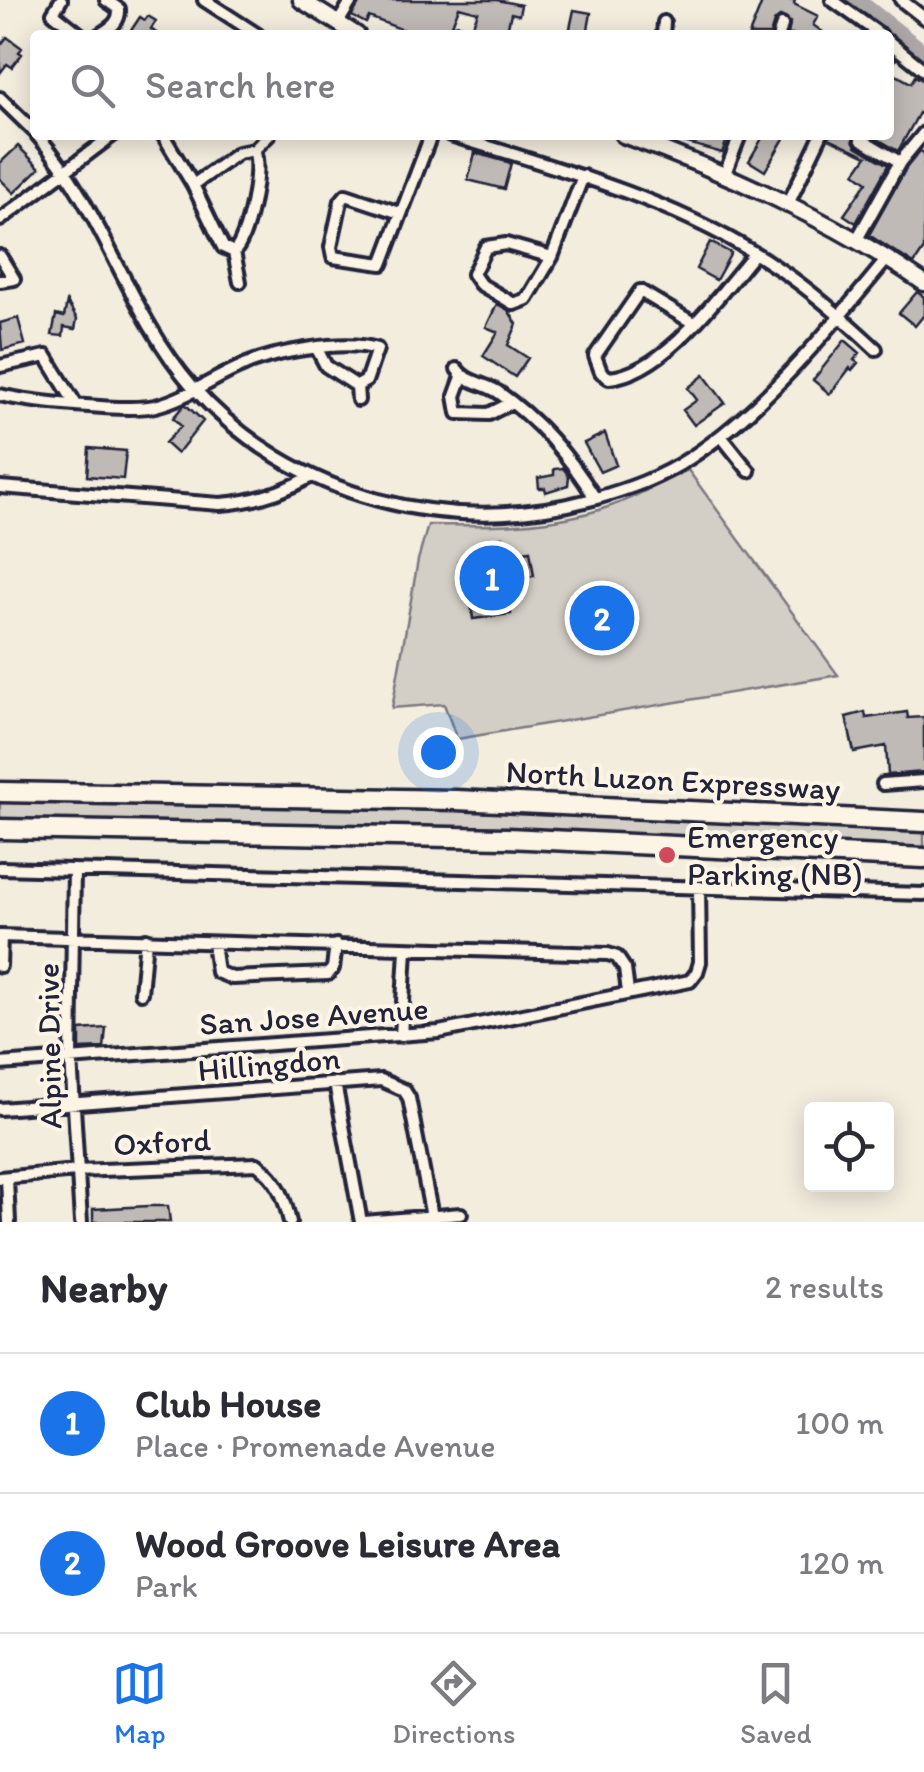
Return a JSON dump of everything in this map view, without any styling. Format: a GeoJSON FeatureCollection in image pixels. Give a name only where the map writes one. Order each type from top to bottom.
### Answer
{"type":"FeatureCollection","features":[{"type":"Feature","properties":{"kind":"highway","name":"North Luzon Expressway"},"geometry":{"type":"LineString","coordinates":[[0,792],[456,800],[924,822]]}},
{"type":"Feature","properties":{"kind":"highway","name":"North Luzon Expressway"},"geometry":{"type":"LineString","coordinates":[[0,829],[488,837],[924,858]]}},
{"type":"Feature","properties":{"kind":"main road"},"geometry":{"type":"LineString","coordinates":[[307,2],[350,30]]}},
{"type":"Feature","properties":{"kind":"main road"},"geometry":{"type":"LineString","coordinates":[[660,142],[856,242],[924,283]]}},
{"type":"Feature","properties":{"kind":"street"},"geometry":{"type":"LineString","coordinates":[[62,0],[53,13],[75,30]]}},
{"type":"Feature","properties":{"kind":"street"},"geometry":{"type":"LineString","coordinates":[[106,0],[118,9],[119,16],[106,30]]}},
{"type":"Feature","properties":{"kind":"street"},"geometry":{"type":"LineString","coordinates":[[204,0],[247,30]]}},
{"type":"Feature","properties":{"kind":"street"},"geometry":{"type":"LineString","coordinates":[[338,23],[352,0]]}},
{"type":"Feature","properties":{"kind":"street"},"geometry":{"type":"LineString","coordinates":[[832,0],[873,30]]}},
{"type":"Feature","properties":{"kind":"street"},"geometry":{"type":"LineString","coordinates":[[900,0],[924,18]]}},
{"type":"Feature","properties":{"kind":"street"},"geometry":{"type":"LineString","coordinates":[[894,46],[924,70]]}},
{"type":"Feature","properties":{"kind":"street"},"geometry":{"type":"LineString","coordinates":[[0,98],[30,128]]}},
{"type":"Feature","properties":{"kind":"street"},"geometry":{"type":"LineString","coordinates":[[856,242],[900,162],[924,134]]}},
{"type":"Feature","properties":{"kind":"street"},"geometry":{"type":"LineString","coordinates":[[41,140],[100,227],[150,327],[195,389],[251,439],[312,476],[368,499],[433,512],[514,514],[547,510],[644,483],[686,460],[721,436],[762,398],[887,259]]}},
{"type":"Feature","properties":{"kind":"street"},"geometry":{"type":"LineString","coordinates":[[0,220],[107,140]]}},
{"type":"Feature","properties":{"kind":"street"},"geometry":{"type":"LineString","coordinates":[[165,140],[193,184],[223,247],[234,252]]}},
{"type":"Feature","properties":{"kind":"street"},"geometry":{"type":"LineString","coordinates":[[193,184],[238,153],[254,150],[264,140]]}},
{"type":"Feature","properties":{"kind":"street"},"geometry":{"type":"LineString","coordinates":[[400,213],[346,195],[341,200],[331,247],[333,257],[382,264],[428,140]]}},
{"type":"Feature","properties":{"kind":"street"},"geometry":{"type":"LineString","coordinates":[[466,140],[583,176],[671,211],[780,270],[839,314],[876,349]]}},
{"type":"Feature","properties":{"kind":"street"},"geometry":{"type":"LineString","coordinates":[[724,176],[738,140]]}},
{"type":"Feature","properties":{"kind":"street"},"geometry":{"type":"LineString","coordinates":[[787,206],[819,140]]}},
{"type":"Feature","properties":{"kind":"street"},"geometry":{"type":"LineString","coordinates":[[864,140],[900,162]]}},
{"type":"Feature","properties":{"kind":"street"},"geometry":{"type":"LineString","coordinates":[[234,252],[243,241],[257,172],[254,150]]}},
{"type":"Feature","properties":{"kind":"street"},"geometry":{"type":"LineString","coordinates":[[552,257],[498,244],[486,248],[473,274],[480,284],[514,304],[528,299],[552,257],[583,176]]}},
{"type":"Feature","properties":{"kind":"street"},"geometry":{"type":"LineString","coordinates":[[234,252],[240,282]]}},
{"type":"Feature","properties":{"kind":"street"},"geometry":{"type":"LineString","coordinates":[[695,324],[640,291],[595,356],[596,365],[609,378],[639,368],[695,324],[754,254]]}},
{"type":"Feature","properties":{"kind":"street"},"geometry":{"type":"LineString","coordinates":[[0,256],[14,279],[0,281]]}},
{"type":"Feature","properties":{"kind":"street"},"geometry":{"type":"LineString","coordinates":[[0,396],[142,408],[158,406],[245,364],[341,345],[377,349],[366,381],[357,386]]}},
{"type":"Feature","properties":{"kind":"street"},"geometry":{"type":"LineString","coordinates":[[317,350],[326,366],[357,386]]}},
{"type":"Feature","properties":{"kind":"street"},"geometry":{"type":"LineString","coordinates":[[0,366],[46,356],[75,403]]}},
{"type":"Feature","properties":{"kind":"street"},"geometry":{"type":"LineString","coordinates":[[511,403],[488,414],[455,417],[459,373],[511,403],[551,439],[578,470],[595,498]]}},
{"type":"Feature","properties":{"kind":"street"},"geometry":{"type":"LineString","coordinates":[[357,386],[358,400]]}},
{"type":"Feature","properties":{"kind":"street"},"geometry":{"type":"LineString","coordinates":[[721,436],[749,471]]}},
{"type":"Feature","properties":{"kind":"street"},"geometry":{"type":"LineString","coordinates":[[0,487],[220,504],[246,502],[286,491],[312,476]]}},
{"type":"Feature","properties":{"kind":"street"},"geometry":{"type":"LineString","coordinates":[[883,784],[924,781]]}},
{"type":"Feature","properties":{"kind":"street"},"geometry":{"type":"LineString","coordinates":[[0,868],[924,894]]}},
{"type":"Feature","properties":{"kind":"street","name":"Alpine Drive"},"geometry":{"type":"LineString","coordinates":[[74,870],[71,1058],[82,1222]]}},
{"type":"Feature","properties":{"kind":"street","name":"San Jose Avenue"},"geometry":{"type":"LineString","coordinates":[[0,1064],[438,1032],[690,981],[697,972],[699,886]]}},
{"type":"Feature","properties":{"kind":"street"},"geometry":{"type":"LineString","coordinates":[[0,966],[0,936],[608,954],[617,957],[624,969],[628,992]]}},
{"type":"Feature","properties":{"kind":"street"},"geometry":{"type":"LineString","coordinates":[[141,993],[146,939]]}},
{"type":"Feature","properties":{"kind":"street"},"geometry":{"type":"LineString","coordinates":[[213,943],[217,972],[232,978],[328,974],[333,968],[336,945]]}},
{"type":"Feature","properties":{"kind":"street"},"geometry":{"type":"LineString","coordinates":[[401,1036],[406,950]]}},
{"type":"Feature","properties":{"kind":"street","name":"Hillingdon"},"geometry":{"type":"LineString","coordinates":[[0,1109],[382,1080],[406,1088],[432,1219]]}},
{"type":"Feature","properties":{"kind":"street"},"geometry":{"type":"LineString","coordinates":[[334,1083],[363,1222],[461,1214]]}},
{"type":"Feature","properties":{"kind":"street","name":"Oxford"},"geometry":{"type":"LineString","coordinates":[[3,1178],[257,1164],[272,1168],[290,1222]]}},
{"type":"Feature","properties":{"kind":"street"},"geometry":{"type":"LineString","coordinates":[[3,1178],[9,1222]]}},
{"type":"Feature","properties":{"kind":"shaded area"},"geometry":{"type":"Polygon","coordinates":[[[688,470],[838,675],[457,739],[444,704],[392,708],[418,560],[428,525],[497,525],[567,518],[611,506],[688,470]]]}},
{"type":"Feature","properties":{"kind":"shaded area"},"geometry":{"type":"Polygon","coordinates":[[[0,798],[246,801],[924,825],[924,851],[451,830],[0,821],[0,798]]]}},
{"type":"Feature","properties":{"kind":"building"},"geometry":{"type":"Polygon","coordinates":[[[361,0],[497,0],[521,5],[519,15],[511,13],[507,30],[471,30],[478,12],[459,7],[450,30],[404,30],[369,17],[366,23],[352,16],[361,0]]]}},
{"type":"Feature","properties":{"kind":"building"},"geometry":{"type":"Polygon","coordinates":[[[763,0],[795,0],[794,4],[818,16],[813,25],[820,30],[789,30],[790,22],[781,16],[772,30],[751,30],[763,0]]]}},
{"type":"Feature","properties":{"kind":"building"},"geometry":{"type":"Polygon","coordinates":[[[574,10],[591,13],[588,30],[570,30],[574,10]]]}},
{"type":"Feature","properties":{"kind":"building"},"geometry":{"type":"Polygon","coordinates":[[[148,16],[156,21],[152,30],[131,30],[140,17],[145,20],[148,16]]]}},
{"type":"Feature","properties":{"kind":"building"},"geometry":{"type":"Polygon","coordinates":[[[7,37],[22,48],[22,54],[12,67],[7,64],[0,73],[0,46],[7,37]]]}},
{"type":"Feature","properties":{"kind":"building"},"geometry":{"type":"Polygon","coordinates":[[[894,74],[911,83],[915,76],[924,81],[924,116],[919,113],[898,151],[879,140],[894,140],[894,74]]]}},
{"type":"Feature","properties":{"kind":"building"},"geometry":{"type":"Polygon","coordinates":[[[685,140],[727,140],[722,153],[685,140]]]}},
{"type":"Feature","properties":{"kind":"building"},"geometry":{"type":"Polygon","coordinates":[[[761,140],[783,140],[765,171],[749,161],[761,140]]]}},
{"type":"Feature","properties":{"kind":"building"},"geometry":{"type":"Polygon","coordinates":[[[833,140],[854,140],[856,146],[888,165],[856,223],[844,215],[867,182],[855,173],[867,156],[833,140]]]}},
{"type":"Feature","properties":{"kind":"building"},"geometry":{"type":"Polygon","coordinates":[[[18,146],[40,168],[14,193],[0,179],[0,163],[18,146]]]}},
{"type":"Feature","properties":{"kind":"building"},"geometry":{"type":"Polygon","coordinates":[[[920,151],[924,153],[924,249],[914,264],[869,235],[920,151]]]}},
{"type":"Feature","properties":{"kind":"building"},"geometry":{"type":"Polygon","coordinates":[[[475,153],[511,163],[504,189],[468,180],[475,153]]]}},
{"type":"Feature","properties":{"kind":"building"},"geometry":{"type":"Polygon","coordinates":[[[710,242],[731,253],[716,280],[696,269],[710,242]]]}},
{"type":"Feature","properties":{"kind":"building"},"geometry":{"type":"Polygon","coordinates":[[[917,292],[924,297],[924,315],[915,326],[899,313],[917,292]]]}},
{"type":"Feature","properties":{"kind":"building"},"geometry":{"type":"Polygon","coordinates":[[[67,302],[77,319],[75,329],[64,327],[63,336],[52,335],[56,315],[64,317],[67,302]]]}},
{"type":"Feature","properties":{"kind":"building"},"geometry":{"type":"Polygon","coordinates":[[[497,304],[508,310],[517,324],[508,345],[528,358],[515,377],[483,356],[498,332],[486,327],[497,304]]]}},
{"type":"Feature","properties":{"kind":"building"},"geometry":{"type":"Polygon","coordinates":[[[18,318],[25,344],[2,350],[0,323],[18,318]]]}},
{"type":"Feature","properties":{"kind":"building"},"geometry":{"type":"Polygon","coordinates":[[[845,340],[860,353],[854,360],[858,363],[830,394],[813,380],[845,340]]]}},
{"type":"Feature","properties":{"kind":"building"},"geometry":{"type":"Polygon","coordinates":[[[704,375],[725,403],[694,425],[683,410],[697,400],[688,388],[704,375]]]}},
{"type":"Feature","properties":{"kind":"building"},"geometry":{"type":"Polygon","coordinates":[[[185,404],[203,421],[177,454],[165,443],[181,426],[173,418],[185,404]]]}},
{"type":"Feature","properties":{"kind":"building"},"geometry":{"type":"Polygon","coordinates":[[[605,433],[616,465],[600,472],[584,443],[605,433]]]}},
{"type":"Feature","properties":{"kind":"building"},"geometry":{"type":"Polygon","coordinates":[[[89,448],[126,451],[123,479],[87,476],[89,448]]]}},
{"type":"Feature","properties":{"kind":"building"},"geometry":{"type":"Polygon","coordinates":[[[563,468],[569,476],[568,485],[546,492],[539,488],[538,478],[554,475],[554,469],[563,468]]]}},
{"type":"Feature","properties":{"kind":"building"},"geometry":{"type":"Polygon","coordinates":[[[503,537],[505,555],[530,551],[534,576],[506,580],[511,614],[473,619],[468,576],[461,577],[458,561],[491,557],[489,539],[503,537]]]}},
{"type":"Feature","properties":{"kind":"building"},"geometry":{"type":"Polygon","coordinates":[[[865,712],[866,718],[907,712],[908,718],[924,717],[924,772],[888,775],[886,746],[854,752],[846,717],[865,712]]]}},
{"type":"Feature","properties":{"kind":"building"},"geometry":{"type":"Polygon","coordinates":[[[106,1028],[104,1048],[80,1049],[80,1030],[106,1028]]]}},
{"type":"Feature","properties":{"kind":"building"},"geometry":{"type":"Polygon","coordinates":[[[168,1206],[170,1222],[93,1222],[93,1209],[168,1206]]]}},
{"type":"Feature","properties":{"kind":"waterway"},"geometry":{"type":"LineString","coordinates":[[854,0],[892,30]]}},
{"type":"Feature","properties":{"kind":"waterway"},"geometry":{"type":"LineString","coordinates":[[894,31],[924,55]]}},
{"type":"Feature","properties":{"kind":"place","name":"Club House"},"geometry":{"type":"Point","coordinates":[492,578]}},
{"type":"Feature","properties":{"kind":"place","name":"Wood Groove Leisure Area"},"geometry":{"type":"Point","coordinates":[602,618]}},
{"type":"Feature","properties":{"kind":"place","name":"Emergency Parking (NB)"},"geometry":{"type":"Point","coordinates":[667,855]}}]}
